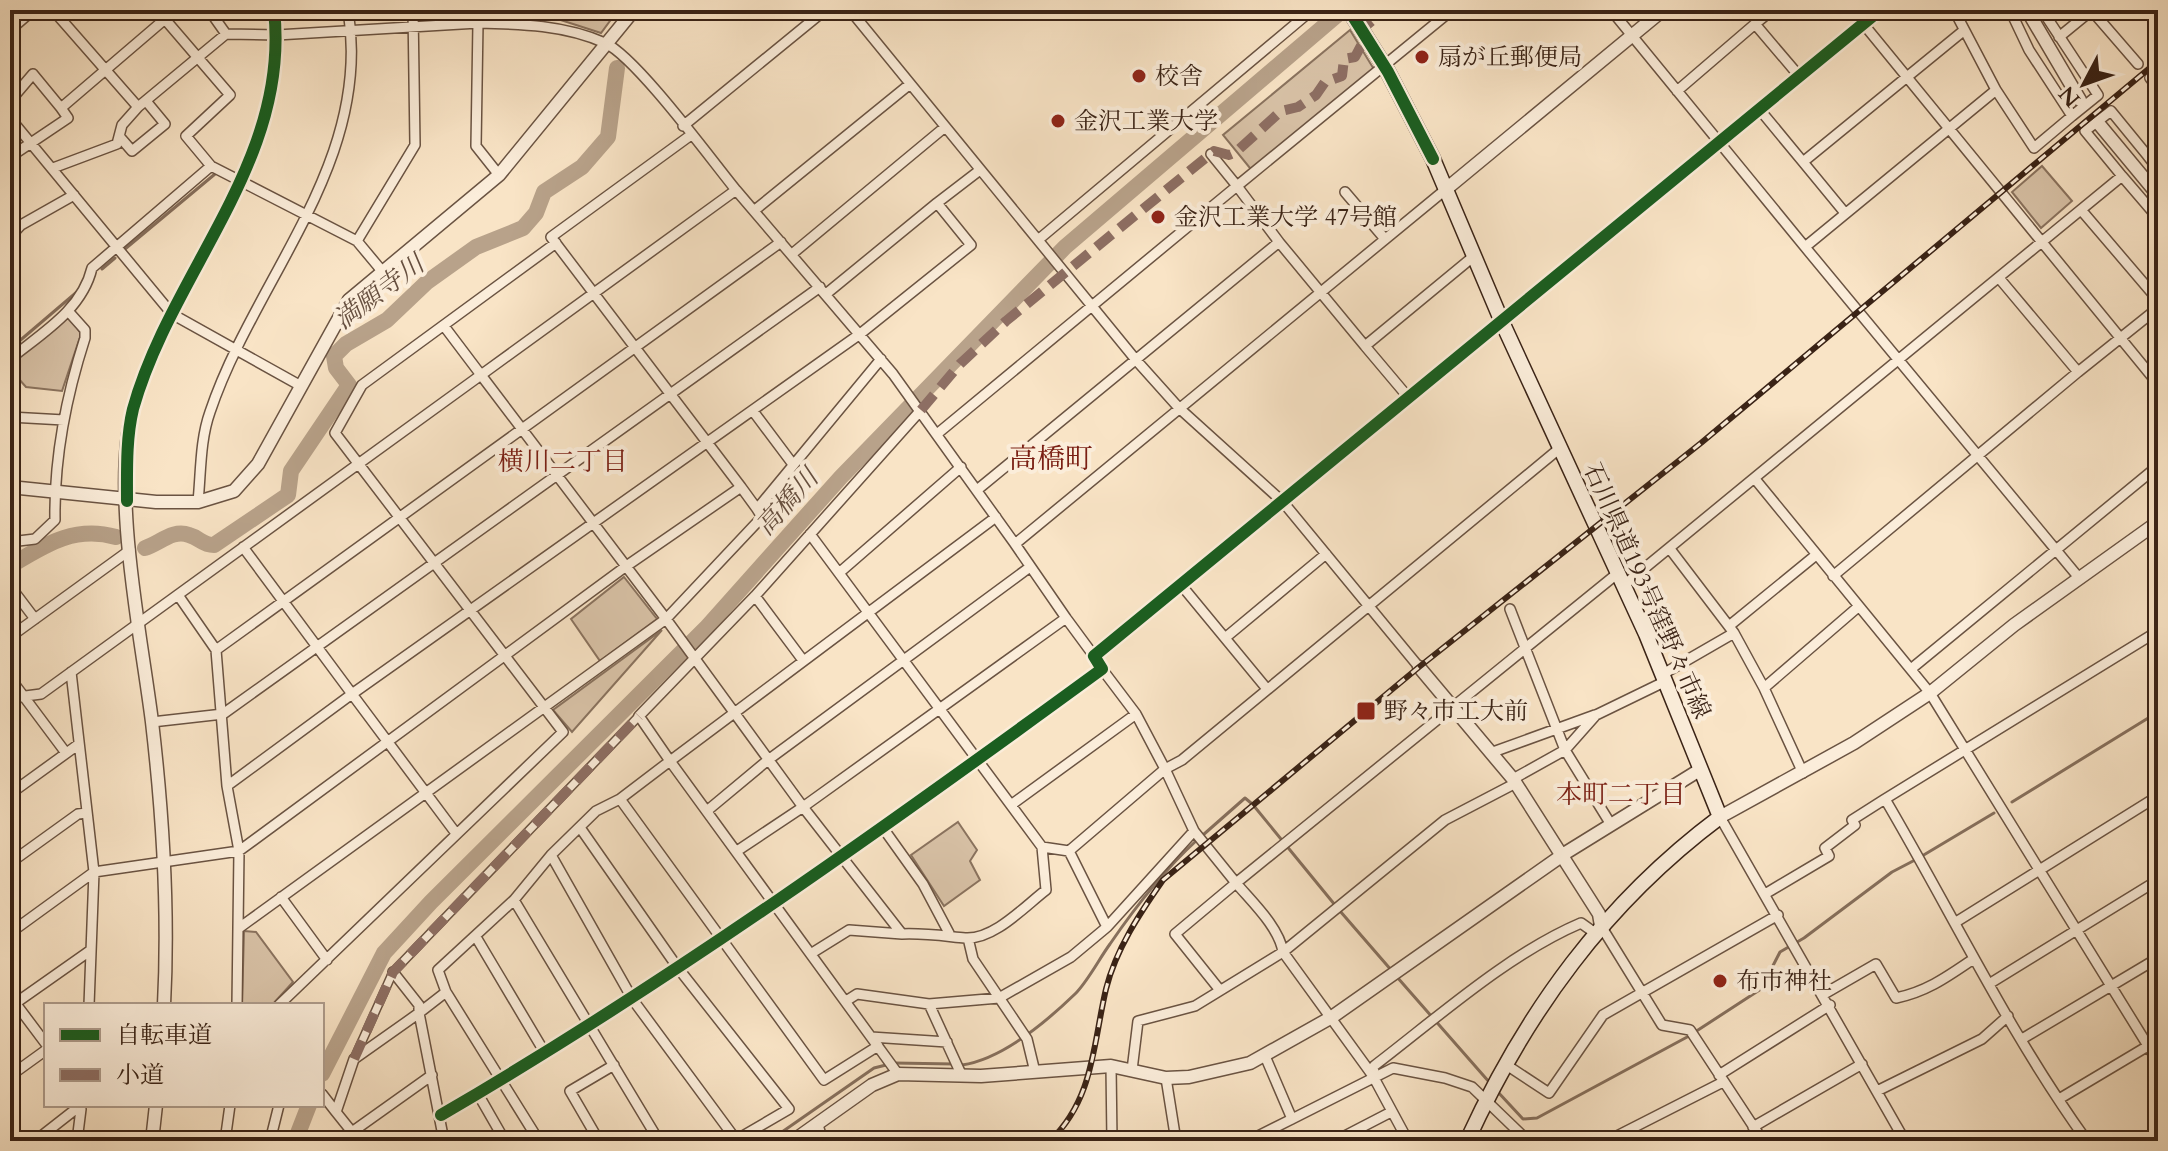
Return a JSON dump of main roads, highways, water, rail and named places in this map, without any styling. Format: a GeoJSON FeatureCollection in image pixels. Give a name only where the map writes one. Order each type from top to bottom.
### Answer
{"type":"FeatureCollection","features":[{"type":"Feature","properties":{"kind":"main road","name":"石川県道193号窪野々市線"},"geometry":{"type":"LineString","coordinates":[[1349,10],[1384,66],[1433,159],[1502,322],[1664,677],[1698,771],[1720,817],[1640,882],[1598,930],[1504,1063],[1467,1141]]}},
{"type":"Feature","properties":{"kind":"waterway","name":"高橋川"},"geometry":{"type":"LineString","coordinates":[[324,1070],[384,953],[431,902],[706,628],[841,477],[1065,247],[1343,10]]}},
{"type":"Feature","properties":{"kind":"waterway","name":"満願寺川"},"geometry":{"type":"LineString","coordinates":[[145,548],[177,534],[189,535],[214,545],[288,495],[291,471],[349,385],[336,368],[334,356],[346,344],[387,320],[427,282],[476,247],[523,228],[536,213],[544,192],[582,167],[608,137],[617,68]]}},
{"type":"Feature","properties":{"kind":"waterway"},"geometry":{"type":"LineString","coordinates":[[125,249],[215,174]]}},
{"type":"Feature","properties":{"kind":"waterway"},"geometry":{"type":"LineString","coordinates":[[102,269],[115,258]]}},
{"type":"Feature","properties":{"kind":"waterway"},"geometry":{"type":"LineString","coordinates":[[10,349],[78,291]]}},
{"type":"Feature","properties":{"kind":"waterway","name":"満願寺川"},"geometry":{"type":"LineString","coordinates":[[10,566],[48,544],[73,535],[116,537]]}},
{"type":"Feature","properties":{"kind":"waterway"},"geometry":{"type":"LineString","coordinates":[[2012,802],[2158,712]]}},
{"type":"Feature","properties":{"kind":"waterway"},"geometry":{"type":"LineString","coordinates":[[1203,835],[1245,798],[1251,803]]}},
{"type":"Feature","properties":{"kind":"waterway"},"geometry":{"type":"LineString","coordinates":[[1254,806],[1335,905]]}},
{"type":"Feature","properties":{"kind":"waterway"},"geometry":{"type":"LineString","coordinates":[[1922,856],[1994,813]]}},
{"type":"Feature","properties":{"kind":"waterway"},"geometry":{"type":"LineString","coordinates":[[962,1065],[1008,1047],[1075,994],[1140,903],[1197,840]]}},
{"type":"Feature","properties":{"kind":"waterway"},"geometry":{"type":"LineString","coordinates":[[1695,1032],[1761,989],[1780,952],[1804,938],[1892,872],[1915,860]]}},
{"type":"Feature","properties":{"kind":"waterway"},"geometry":{"type":"LineString","coordinates":[[1340,911],[1392,971]]}},
{"type":"Feature","properties":{"kind":"waterway"},"geometry":{"type":"LineString","coordinates":[[1397,977],[1490,1083]]}},
{"type":"Feature","properties":{"kind":"waterway"},"geometry":{"type":"LineString","coordinates":[[1497,1091],[1523,1119],[1537,1118],[1689,1036]]}},
{"type":"Feature","properties":{"kind":"waterway"},"geometry":{"type":"LineString","coordinates":[[894,1063],[954,1064]]}},
{"type":"Feature","properties":{"kind":"waterway"},"geometry":{"type":"LineString","coordinates":[[769,1141],[874,1068],[886,1065]]}},
{"type":"Feature","properties":{"kind":"waterway","name":"高橋川"},"geometry":{"type":"LineString","coordinates":[[295,1141],[308,1107]]}},
{"type":"Feature","properties":{"kind":"tunnel"},"geometry":{"type":"LineString","coordinates":[[2080,100],[2099,124]]}},
{"type":"Feature","properties":{"kind":"railway"},"geometry":{"type":"LineString","coordinates":[[1050,1141],[1065,1125],[1084,1089],[1106,989],[1122,946],[1163,880],[1419,667],[1701,443],[2158,61]]}},
{"type":"Feature","properties":{"kind":"place","name":"扇が丘郵便局"},"geometry":{"type":"Point","coordinates":[1422,57]}},
{"type":"Feature","properties":{"kind":"place","name":"校舎"},"geometry":{"type":"Point","coordinates":[1139,76]}},
{"type":"Feature","properties":{"kind":"place","name":"金沢工業大学"},"geometry":{"type":"Point","coordinates":[1058,121]}},
{"type":"Feature","properties":{"kind":"place","name":"金沢工業大学 47号館"},"geometry":{"type":"Point","coordinates":[1158,217]}},
{"type":"Feature","properties":{"kind":"place","name":"野々市工大前"},"geometry":{"type":"Point","coordinates":[1366,711]}},
{"type":"Feature","properties":{"kind":"place","name":"布市神社"},"geometry":{"type":"Point","coordinates":[1720,981]}},
{"type":"Feature","properties":{"kind":"district","name":"高橋町"},"geometry":{"type":"Point","coordinates":[1051,459]}},
{"type":"Feature","properties":{"kind":"district","name":"横川二丁目"},"geometry":{"type":"Point","coordinates":[563,461]}},
{"type":"Feature","properties":{"kind":"district","name":"本町二丁目"},"geometry":{"type":"Point","coordinates":[1621,794]}}]}
